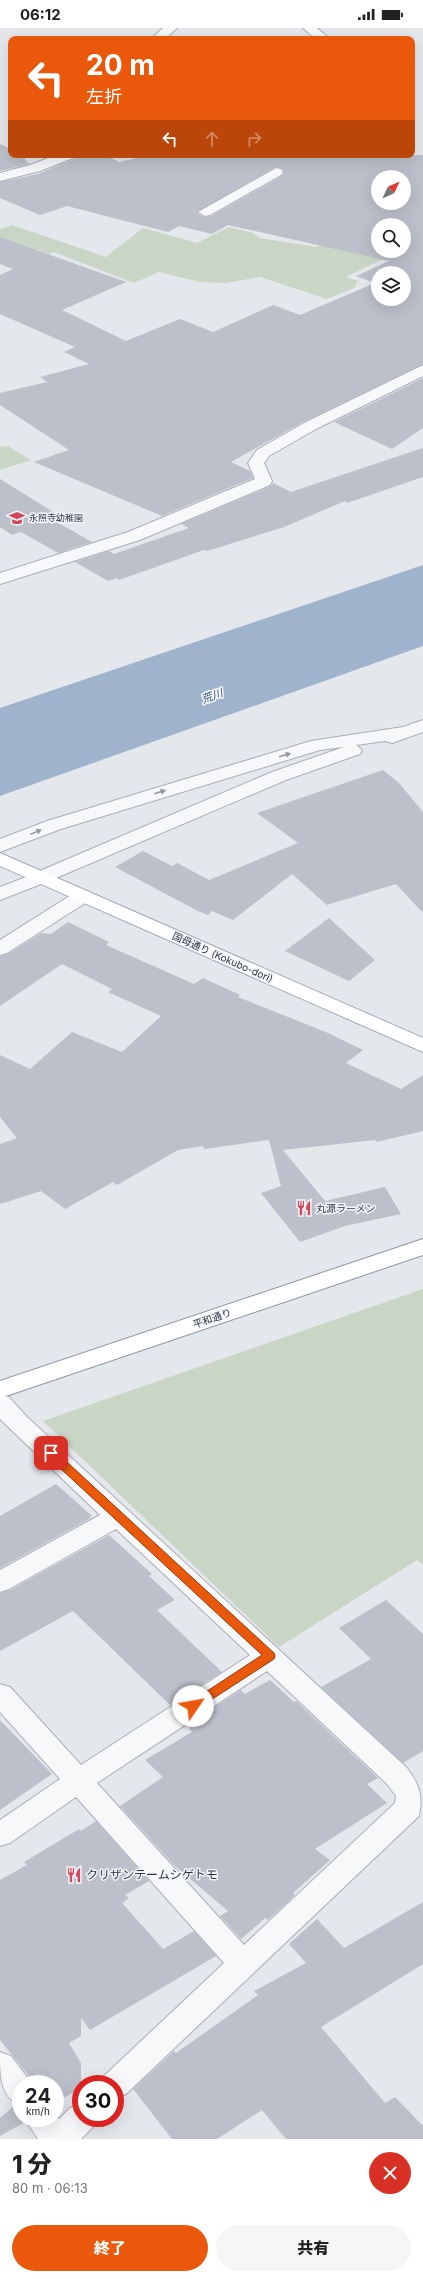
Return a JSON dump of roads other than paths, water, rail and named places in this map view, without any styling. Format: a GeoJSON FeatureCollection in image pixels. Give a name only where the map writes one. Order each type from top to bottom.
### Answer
{"type":"FeatureCollection","features":[{"type":"Feature","properties":{"kind":"main road","name":"国母通り (Kokubo-dori)"},"geometry":{"type":"LineString","coordinates":[[0,858],[423,1046]]}},
{"type":"Feature","properties":{"kind":"main road","name":"平和通り"},"geometry":{"type":"LineString","coordinates":[[0,1390],[423,1247]]}},
{"type":"Feature","properties":{"kind":"street"},"geometry":{"type":"LineString","coordinates":[[161,36],[171,28]]}},
{"type":"Feature","properties":{"kind":"street"},"geometry":{"type":"LineString","coordinates":[[309,28],[320,36]]}},
{"type":"Feature","properties":{"kind":"street"},"geometry":{"type":"LineString","coordinates":[[0,177],[36,168],[61,158]]}},
{"type":"Feature","properties":{"kind":"street"},"geometry":{"type":"LineString","coordinates":[[204,212],[276,172]]}},
{"type":"Feature","properties":{"kind":"street"},"geometry":{"type":"LineString","coordinates":[[0,579],[134,536],[264,481],[256,463],[263,453],[310,426],[423,370]]}},
{"type":"Feature","properties":{"kind":"street"},"geometry":{"type":"LineString","coordinates":[[0,846],[54,824],[318,745],[414,729]]}},
{"type":"Feature","properties":{"kind":"street"},"geometry":{"type":"LineString","coordinates":[[0,894],[279,776],[414,729]]}},
{"type":"Feature","properties":{"kind":"street"},"geometry":{"type":"LineString","coordinates":[[0,949],[83,896]]}},
{"type":"Feature","properties":{"kind":"street"},"geometry":{"type":"LineString","coordinates":[[0,1403],[17,1422],[270,1656],[397,1776],[411,1794],[409,1808],[244,1965],[173,2028],[124,2076]]}},
{"type":"Feature","properties":{"kind":"street"},"geometry":{"type":"LineString","coordinates":[[0,1582],[119,1516]]}},
{"type":"Feature","properties":{"kind":"street"},"geometry":{"type":"LineString","coordinates":[[0,1835],[78,1781],[270,1656]]}},
{"type":"Feature","properties":{"kind":"street"},"geometry":{"type":"LineString","coordinates":[[0,1694],[244,1965]]}},
{"type":"Feature","properties":{"kind":"street"},"geometry":{"type":"LineString","coordinates":[[0,2065],[12,2081]]}},
{"type":"Feature","properties":{"kind":"street"},"geometry":{"type":"LineString","coordinates":[[47,2127],[56,2139]]}},
{"type":"Feature","properties":{"kind":"street"},"geometry":{"type":"LineString","coordinates":[[60,2139],[72,2127]]}},
{"type":"Feature","properties":{"kind":"water","name":"荒川"},"geometry":{"type":"Polygon","coordinates":[[[423,565],[423,646],[0,796],[0,708],[423,565]]]}},
{"type":"Feature","properties":{"kind":"place","name":"永照寺幼稚園"},"geometry":{"type":"Point","coordinates":[17,518]}},
{"type":"Feature","properties":{"kind":"place","name":"丸源ラーメン"},"geometry":{"type":"Point","coordinates":[304,1208]}},
{"type":"Feature","properties":{"kind":"place","name":"クリザンテームシゲトモ"},"geometry":{"type":"Point","coordinates":[74,1875]}}]}
